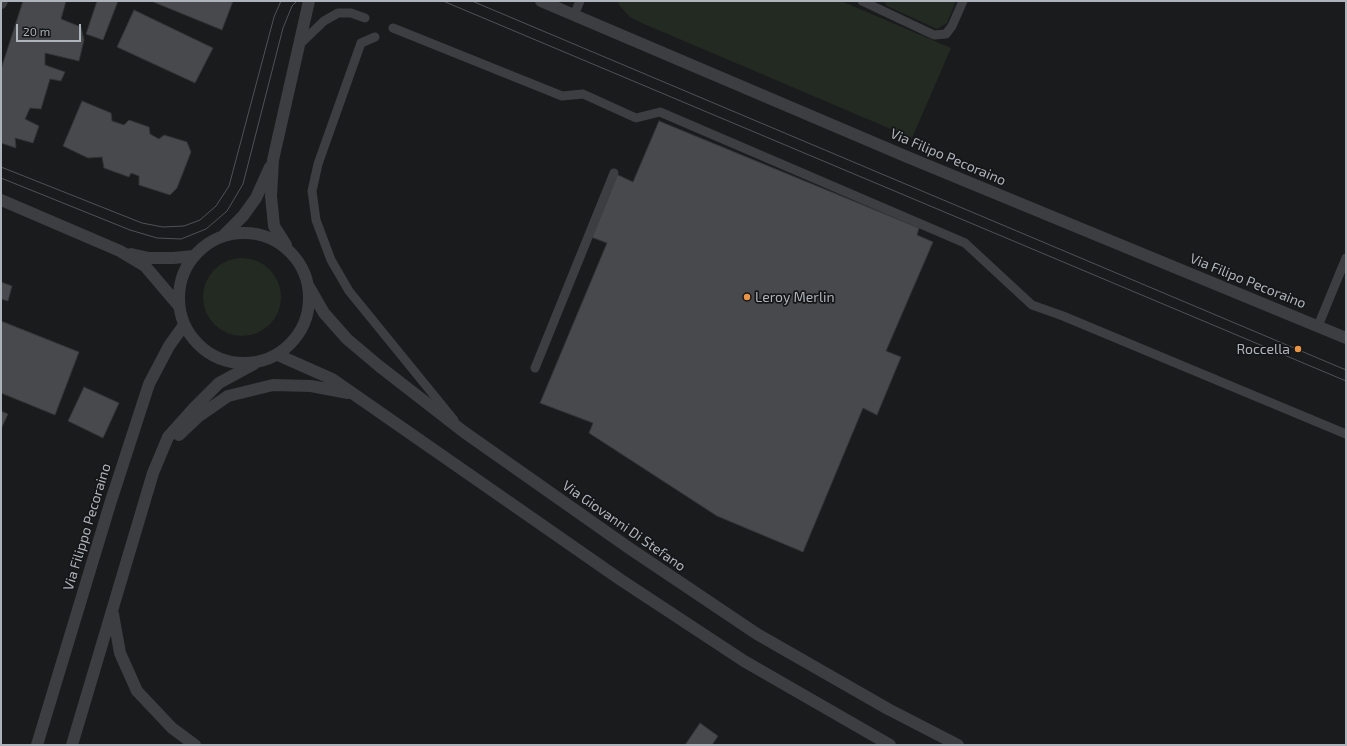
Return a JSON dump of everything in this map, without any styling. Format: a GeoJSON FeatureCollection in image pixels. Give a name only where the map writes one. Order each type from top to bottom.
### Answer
{"type":"FeatureCollection","features":[{"type":"Feature","properties":{"kind":"street"},"geometry":{"type":"LineString","coordinates":[[224,235],[243,216],[256,198],[272,160],[309,1]]}},
{"type":"Feature","properties":{"kind":"street","name":"Via Filipo Pecoraino"},"geometry":{"type":"LineString","coordinates":[[540,1],[912,159],[1346,338]]}},
{"type":"Feature","properties":{"kind":"street"},"geometry":{"type":"LineString","coordinates":[[72,745],[153,472],[168,437],[219,383],[254,364],[278,354],[297,337],[308,313],[309,287],[302,267],[288,250],[274,226],[271,196],[272,160]]}},
{"type":"Feature","properties":{"kind":"street"},"geometry":{"type":"LineString","coordinates":[[1,200],[120,251],[145,266],[178,306]]}},
{"type":"Feature","properties":{"kind":"street"},"geometry":{"type":"LineString","coordinates":[[254,364],[233,363],[213,356],[196,343],[184,325],[178,306],[179,288],[184,271],[194,256],[208,243],[224,235],[241,232],[258,234],[274,240],[288,250]]}},
{"type":"Feature","properties":{"kind":"street"},"geometry":{"type":"LineString","coordinates":[[120,251],[149,258],[194,256]]}},
{"type":"Feature","properties":{"kind":"street","name":"Via Giovanni Di Stefano"},"geometry":{"type":"LineString","coordinates":[[309,287],[324,313],[347,339],[464,432],[629,548],[757,634],[888,709],[958,745]]}},
{"type":"Feature","properties":{"kind":"street","name":"Via Filippo Pecoraino"},"geometry":{"type":"LineString","coordinates":[[37,745],[110,504],[145,397],[169,346],[184,325]]}},
{"type":"Feature","properties":{"kind":"street"},"geometry":{"type":"LineString","coordinates":[[278,354],[332,379],[621,580],[744,660],[890,745]]}},
{"type":"Feature","properties":{"kind":"street"},"geometry":{"type":"LineString","coordinates":[[162,451],[199,416],[228,396],[273,385],[312,386],[354,394]]}},
{"type":"Feature","properties":{"kind":"street"},"geometry":{"type":"LineString","coordinates":[[112,611],[120,653],[137,691],[172,728],[195,745]]}},
{"type":"Feature","properties":{"kind":"lane"},"geometry":{"type":"LineString","coordinates":[[574,15],[580,1]]}},
{"type":"Feature","properties":{"kind":"lane"},"geometry":{"type":"LineString","coordinates":[[862,1],[875,4],[934,35],[946,34],[952,26],[963,1]]}},
{"type":"Feature","properties":{"kind":"lane"},"geometry":{"type":"LineString","coordinates":[[299,45],[324,21],[338,13],[352,13],[365,18]]}},
{"type":"Feature","properties":{"kind":"lane"},"geometry":{"type":"LineString","coordinates":[[393,28],[562,96],[583,94],[636,118],[660,112],[965,242],[1032,306],[1063,316],[1346,434]]}},
{"type":"Feature","properties":{"kind":"lane"},"geometry":{"type":"LineString","coordinates":[[375,37],[361,43],[318,164],[312,191],[316,220],[331,260],[349,291],[464,432]]}},
{"type":"Feature","properties":{"kind":"lane"},"geometry":{"type":"LineString","coordinates":[[534,368],[614,173]]}},
{"type":"Feature","properties":{"kind":"lane"},"geometry":{"type":"LineString","coordinates":[[1318,326],[1346,258]]}},
{"type":"Feature","properties":{"kind":"shaded area"},"geometry":{"type":"Polygon","coordinates":[[[618,1],[841,1],[951,48],[912,138],[644,24],[630,17],[619,5],[618,1]]]}},
{"type":"Feature","properties":{"kind":"shaded area"},"geometry":{"type":"Polygon","coordinates":[[[884,1],[956,1],[947,23],[937,29],[887,6],[884,1]]]}},
{"type":"Feature","properties":{"kind":"shaded area"},"geometry":{"type":"Polygon","coordinates":[[[242,258],[257,261],[264,265],[274,275],[278,282],[281,297],[278,312],[274,319],[264,329],[257,333],[242,336],[227,333],[220,329],[210,319],[206,312],[203,297],[206,282],[210,275],[220,265],[227,261],[242,258]]]}},
{"type":"Feature","properties":{"kind":"building"},"geometry":{"type":"Polygon","coordinates":[[[23,1],[66,1],[61,19],[81,27],[84,40],[79,61],[45,53],[45,65],[65,72],[61,81],[50,79],[41,109],[30,108],[25,119],[39,126],[33,143],[15,138],[16,148],[1,143],[1,69],[23,1]]]}},
{"type":"Feature","properties":{"kind":"building"},"geometry":{"type":"Polygon","coordinates":[[[97,1],[118,1],[103,40],[86,34],[97,1]]]}},
{"type":"Feature","properties":{"kind":"building"},"geometry":{"type":"Polygon","coordinates":[[[151,1],[233,1],[222,30],[151,1]]]}},
{"type":"Feature","properties":{"kind":"building"},"geometry":{"type":"Polygon","coordinates":[[[134,10],[213,48],[195,83],[117,47],[134,10]]]}},
{"type":"Feature","properties":{"kind":"building"},"geometry":{"type":"Polygon","coordinates":[[[82,101],[111,113],[112,121],[124,125],[129,120],[149,127],[150,134],[159,139],[164,135],[187,142],[191,152],[177,188],[170,195],[139,185],[139,176],[131,173],[129,177],[104,168],[102,157],[88,158],[63,146],[82,101]]]}},
{"type":"Feature","properties":{"kind":"building","name":"Leroy Merlin"},"geometry":{"type":"Polygon","coordinates":[[[659,121],[919,228],[917,235],[933,242],[886,351],[901,357],[877,415],[863,408],[803,552],[717,516],[589,433],[593,423],[540,403],[607,243],[591,237],[616,174],[633,182],[659,121]]]}},
{"type":"Feature","properties":{"kind":"building"},"geometry":{"type":"Polygon","coordinates":[[[1,282],[12,286],[8,301],[1,299],[1,282]]]}},
{"type":"Feature","properties":{"kind":"building"},"geometry":{"type":"Polygon","coordinates":[[[1,321],[79,352],[55,415],[1,393],[1,321]]]}},
{"type":"Feature","properties":{"kind":"building"},"geometry":{"type":"Polygon","coordinates":[[[84,387],[119,403],[103,438],[68,421],[84,387]]]}},
{"type":"Feature","properties":{"kind":"building"},"geometry":{"type":"Polygon","coordinates":[[[1,411],[8,414],[1,429],[1,411]]]}},
{"type":"Feature","properties":{"kind":"building"},"geometry":{"type":"Polygon","coordinates":[[[700,723],[718,736],[712,745],[685,745],[700,723]]]}},
{"type":"Feature","properties":{"kind":"tram line"},"geometry":{"type":"LineString","coordinates":[[1,167],[142,223],[163,227],[184,226],[200,220],[216,206],[229,186],[274,17],[281,1]]}},
{"type":"Feature","properties":{"kind":"tram line"},"geometry":{"type":"LineString","coordinates":[[1,178],[130,230],[157,238],[181,239],[206,229],[227,211],[243,184],[283,28],[292,6],[297,1]]}},
{"type":"Feature","properties":{"kind":"tram line"},"geometry":{"type":"LineString","coordinates":[[443,1],[1346,381]]}},
{"type":"Feature","properties":{"kind":"tram line"},"geometry":{"type":"LineString","coordinates":[[472,1],[1346,370]]}},
{"type":"Feature","properties":{"kind":"place","name":"Leroy Merlin"},"geometry":{"type":"Point","coordinates":[747,297]}},
{"type":"Feature","properties":{"kind":"place","name":"Roccella"},"geometry":{"type":"Point","coordinates":[1298,349]}}]}
